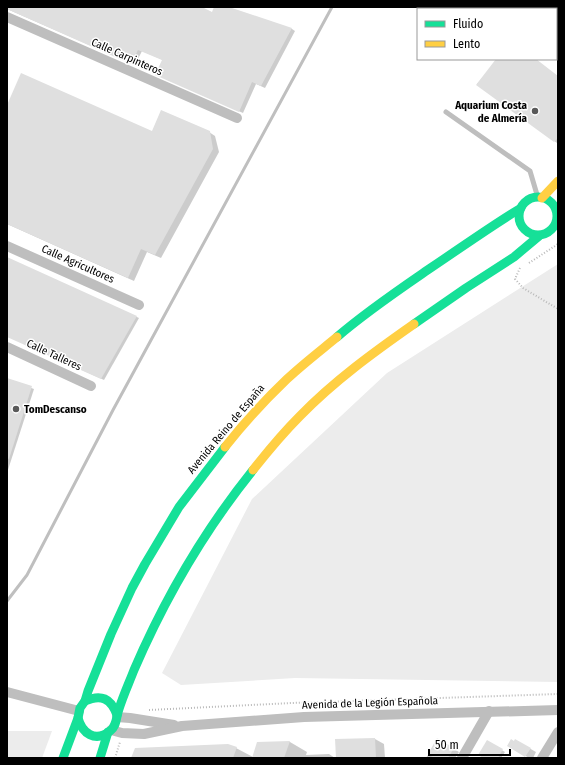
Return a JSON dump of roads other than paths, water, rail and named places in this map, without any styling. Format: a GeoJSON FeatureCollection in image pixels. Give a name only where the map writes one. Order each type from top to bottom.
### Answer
{"type":"FeatureCollection","features":[{"type":"Feature","properties":{"kind":"street","name":"Calle Carpinteros"},"geometry":{"type":"LineString","coordinates":[[7,17],[237,118]]}},
{"type":"Feature","properties":{"kind":"street"},"geometry":{"type":"LineString","coordinates":[[540,198],[558,181]]}},
{"type":"Feature","properties":{"kind":"street"},"geometry":{"type":"LineString","coordinates":[[540,198],[553,203],[558,214],[557,223],[551,231],[545,235],[539,236],[526,232],[522,227],[519,214],[525,203],[530,200],[540,198]]}},
{"type":"Feature","properties":{"kind":"street","name":"Avenida Reino de España"},"geometry":{"type":"LineString","coordinates":[[63,758],[81,706],[85,702],[100,660],[121,612],[145,564],[179,507],[235,434],[260,404],[340,334],[379,304],[486,230],[521,208]]}},
{"type":"Feature","properties":{"kind":"street"},"geometry":{"type":"LineString","coordinates":[[100,758],[110,731],[115,725],[117,716],[152,630],[165,602],[191,556],[223,508],[244,480],[298,418],[320,397],[361,363],[413,325],[520,252],[539,236]]}},
{"type":"Feature","properties":{"kind":"street","name":"Calle Agricultores"},"geometry":{"type":"LineString","coordinates":[[7,246],[139,305]]}},
{"type":"Feature","properties":{"kind":"street","name":"Calle Talleres"},"geometry":{"type":"LineString","coordinates":[[7,347],[91,386]]}},
{"type":"Feature","properties":{"kind":"street"},"geometry":{"type":"LineString","coordinates":[[7,692],[78,715],[79,723],[89,734],[99,736],[110,731]]}},
{"type":"Feature","properties":{"kind":"street"},"geometry":{"type":"LineString","coordinates":[[85,702],[90,698],[96,697],[108,700],[112,704],[117,716]]}},
{"type":"Feature","properties":{"kind":"street","name":"Avenida de la Legión Española"},"geometry":{"type":"LineString","coordinates":[[110,731],[144,734],[182,726],[304,717],[558,710]]}},
{"type":"Feature","properties":{"kind":"street"},"geometry":{"type":"LineString","coordinates":[[462,758],[489,711]]}},
{"type":"Feature","properties":{"kind":"street","name":"Avenida de la Legión Española"},"geometry":{"type":"LineString","coordinates":[[117,716],[182,726]]}},
{"type":"Feature","properties":{"kind":"street"},"geometry":{"type":"LineString","coordinates":[[542,758],[558,732]]}},
{"type":"Feature","properties":{"kind":"lane"},"geometry":{"type":"LineString","coordinates":[[446,112],[530,171],[540,198]]}},
{"type":"Feature","properties":{"kind":"waterway"},"geometry":{"type":"LineString","coordinates":[[7,601],[27,575],[113,410],[332,7]]}},
{"type":"Feature","properties":{"kind":"place","name":"Aquarium Costa de Almería"},"geometry":{"type":"Point","coordinates":[535,111]}},
{"type":"Feature","properties":{"kind":"place","name":"TomDescanso"},"geometry":{"type":"Point","coordinates":[16,409]}}]}
